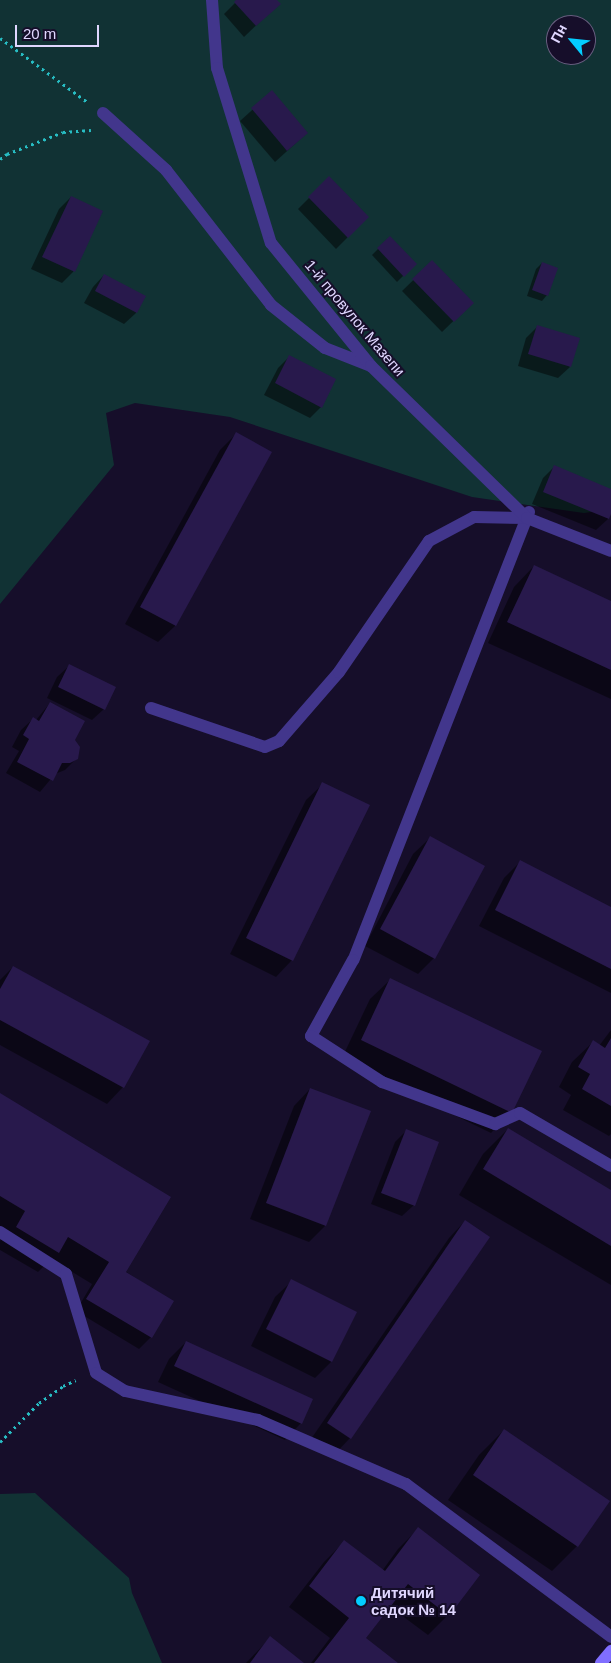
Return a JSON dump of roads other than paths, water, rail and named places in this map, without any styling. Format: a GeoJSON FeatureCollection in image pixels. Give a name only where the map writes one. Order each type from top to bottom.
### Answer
{"type":"FeatureCollection","features":[{"type":"Feature","properties":{"kind":"main road"},"geometry":{"type":"LineString","coordinates":[[601,1663],[611,1651]]}},
{"type":"Feature","properties":{"kind":"street","name":"1-й провулок Мазепи"},"geometry":{"type":"LineString","coordinates":[[212,0],[217,68],[271,243],[370,366],[528,515],[611,551]]}},
{"type":"Feature","properties":{"kind":"street"},"geometry":{"type":"LineString","coordinates":[[103,113],[166,170],[271,305],[325,348],[370,366]]}},
{"type":"Feature","properties":{"kind":"street"},"geometry":{"type":"LineString","coordinates":[[151,708],[265,747],[279,741],[340,672],[429,541],[474,517],[528,515],[353,960],[311,1036],[382,1082],[494,1124],[520,1113],[611,1166]]}},
{"type":"Feature","properties":{"kind":"street"},"geometry":{"type":"LineString","coordinates":[[0,1232],[66,1274],[96,1373],[125,1391],[258,1420],[406,1484],[611,1637]]}},
{"type":"Feature","properties":{"kind":"place","name":"Дитячий садок № 14"},"geometry":{"type":"Point","coordinates":[361,1601]}}]}
